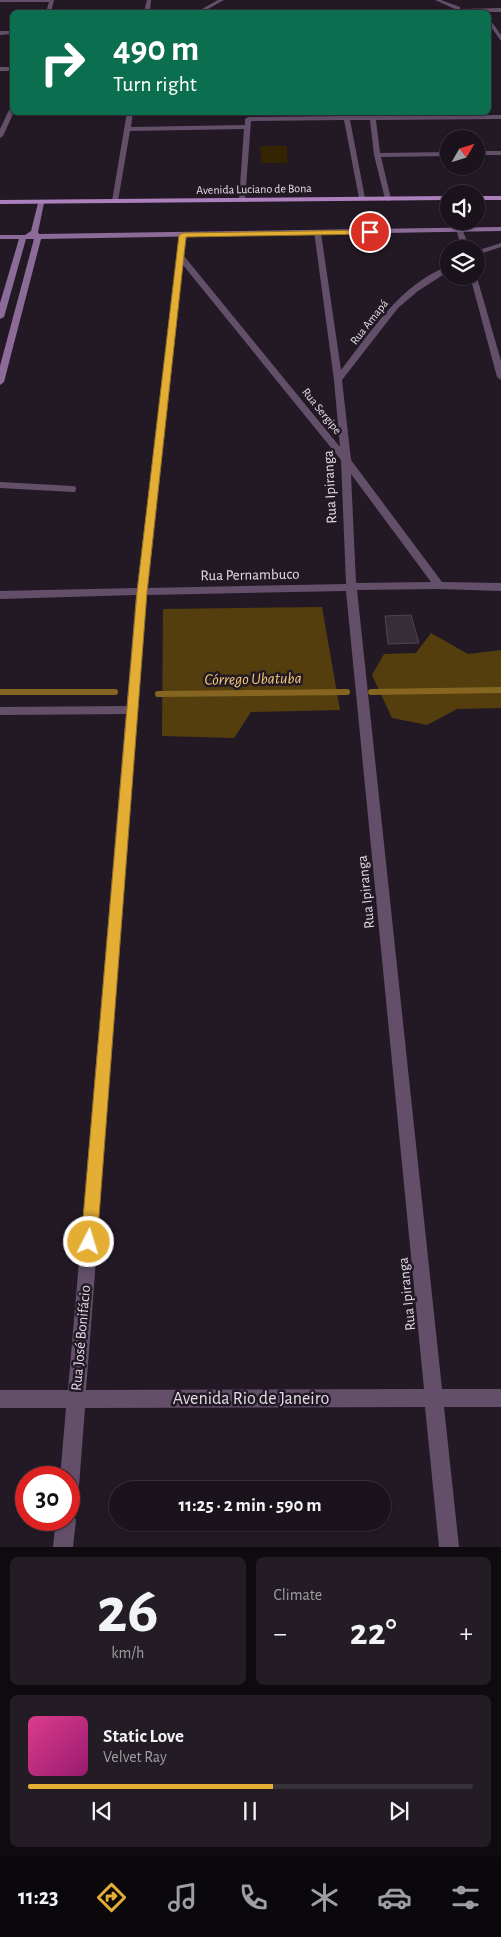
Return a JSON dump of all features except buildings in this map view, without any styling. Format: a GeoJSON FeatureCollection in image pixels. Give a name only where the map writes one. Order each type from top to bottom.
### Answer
{"type":"FeatureCollection","features":[{"type":"Feature","properties":{"kind":"main road","name":"Avenida Luciano de Bona"},"geometry":{"type":"LineString","coordinates":[[0,202],[440,198]]}},
{"type":"Feature","properties":{"kind":"main road"},"geometry":{"type":"LineString","coordinates":[[485,198],[501,198]]}},
{"type":"Feature","properties":{"kind":"street"},"geometry":{"type":"LineString","coordinates":[[0,1],[52,0]]}},
{"type":"Feature","properties":{"kind":"street"},"geometry":{"type":"LineString","coordinates":[[201,10],[222,0]]}},
{"type":"Feature","properties":{"kind":"street"},"geometry":{"type":"LineString","coordinates":[[437,0],[462,10]]}},
{"type":"Feature","properties":{"kind":"street"},"geometry":{"type":"LineString","coordinates":[[322,10],[340,10]]}},
{"type":"Feature","properties":{"kind":"street"},"geometry":{"type":"LineString","coordinates":[[482,10],[501,10]]}},
{"type":"Feature","properties":{"kind":"street"},"geometry":{"type":"LineString","coordinates":[[491,23],[501,39]]}},
{"type":"Feature","properties":{"kind":"street"},"geometry":{"type":"LineString","coordinates":[[0,136],[10,110]]}},
{"type":"Feature","properties":{"kind":"street"},"geometry":{"type":"LineString","coordinates":[[115,201],[130,115]]}},
{"type":"Feature","properties":{"kind":"street"},"geometry":{"type":"LineString","coordinates":[[242,200],[248,116],[469,115],[501,117]]}},
{"type":"Feature","properties":{"kind":"street"},"geometry":{"type":"LineString","coordinates":[[346,116],[362,198]]}},
{"type":"Feature","properties":{"kind":"street"},"geometry":{"type":"LineString","coordinates":[[373,116],[377,155],[388,199]]}},
{"type":"Feature","properties":{"kind":"street"},"geometry":{"type":"LineString","coordinates":[[128,129],[247,127]]}},
{"type":"Feature","properties":{"kind":"street"},"geometry":{"type":"LineString","coordinates":[[485,153],[501,153]]}},
{"type":"Feature","properties":{"kind":"street"},"geometry":{"type":"LineString","coordinates":[[377,155],[440,154]]}},
{"type":"Feature","properties":{"kind":"street"},"geometry":{"type":"LineString","coordinates":[[0,382],[5,352],[36,235],[41,203]]}},
{"type":"Feature","properties":{"kind":"street"},"geometry":{"type":"LineString","coordinates":[[0,237],[501,229]]}},
{"type":"Feature","properties":{"kind":"street"},"geometry":{"type":"LineString","coordinates":[[459,231],[462,240]]}},
{"type":"Feature","properties":{"kind":"street","name":"Rua Ipiranga"},"geometry":{"type":"LineString","coordinates":[[317,233],[338,380],[346,460],[351,588],[449,1547]]}},
{"type":"Feature","properties":{"kind":"street","name":"Rua José Bonifácio"},"geometry":{"type":"LineString","coordinates":[[71,1466],[142,592],[183,235]]}},
{"type":"Feature","properties":{"kind":"street"},"geometry":{"type":"LineString","coordinates":[[0,317],[24,237]]}},
{"type":"Feature","properties":{"kind":"street"},"geometry":{"type":"LineString","coordinates":[[485,250],[501,245]]}},
{"type":"Feature","properties":{"kind":"street","name":"Rua Sergipe"},"geometry":{"type":"LineString","coordinates":[[180,256],[346,460],[439,585]]}},
{"type":"Feature","properties":{"kind":"street","name":"Rua Amapá"},"geometry":{"type":"LineString","coordinates":[[338,380],[395,306],[415,289],[440,274]]}},
{"type":"Feature","properties":{"kind":"street"},"geometry":{"type":"LineString","coordinates":[[476,285],[501,377]]}},
{"type":"Feature","properties":{"kind":"street","name":"Rua Pernambuco"},"geometry":{"type":"LineString","coordinates":[[0,595],[439,585],[501,586]]}},
{"type":"Feature","properties":{"kind":"street","name":"Avenida Rio de Janeiro"},"geometry":{"type":"LineString","coordinates":[[0,1398],[501,1398]]}},
{"type":"Feature","properties":{"kind":"street"},"geometry":{"type":"LineString","coordinates":[[64,1547],[65,1531]]}},
{"type":"Feature","properties":{"kind":"lane"},"geometry":{"type":"LineString","coordinates":[[0,485],[73,489]]}},
{"type":"Feature","properties":{"kind":"lane"},"geometry":{"type":"LineString","coordinates":[[0,711],[132,710]]}},
{"type":"Feature","properties":{"kind":"shaded area"},"geometry":{"type":"Polygon","coordinates":[[[260,146],[287,146],[287,163],[261,163],[260,146]]]}},
{"type":"Feature","properties":{"kind":"shaded area"},"geometry":{"type":"Polygon","coordinates":[[[322,607],[340,710],[251,712],[234,738],[162,736],[163,609],[322,607]]]}},
{"type":"Feature","properties":{"kind":"shaded area"},"geometry":{"type":"Polygon","coordinates":[[[431,633],[468,654],[501,650],[501,708],[457,709],[427,725],[392,718],[372,675],[384,654],[416,653],[431,633]]]}},
{"type":"Feature","properties":{"kind":"waterway"},"geometry":{"type":"LineString","coordinates":[[371,692],[501,690]]}},
{"type":"Feature","properties":{"kind":"waterway","name":"Córrego Ubatuba"},"geometry":{"type":"LineString","coordinates":[[0,692],[115,692]]}},
{"type":"Feature","properties":{"kind":"waterway","name":"Córrego Ubatuba"},"geometry":{"type":"LineString","coordinates":[[158,694],[347,692]]}},
{"type":"Feature","properties":{"kind":"route"},"geometry":{"type":"LineString","coordinates":[[89,1242],[142,592],[183,235],[370,232]]}}]}
